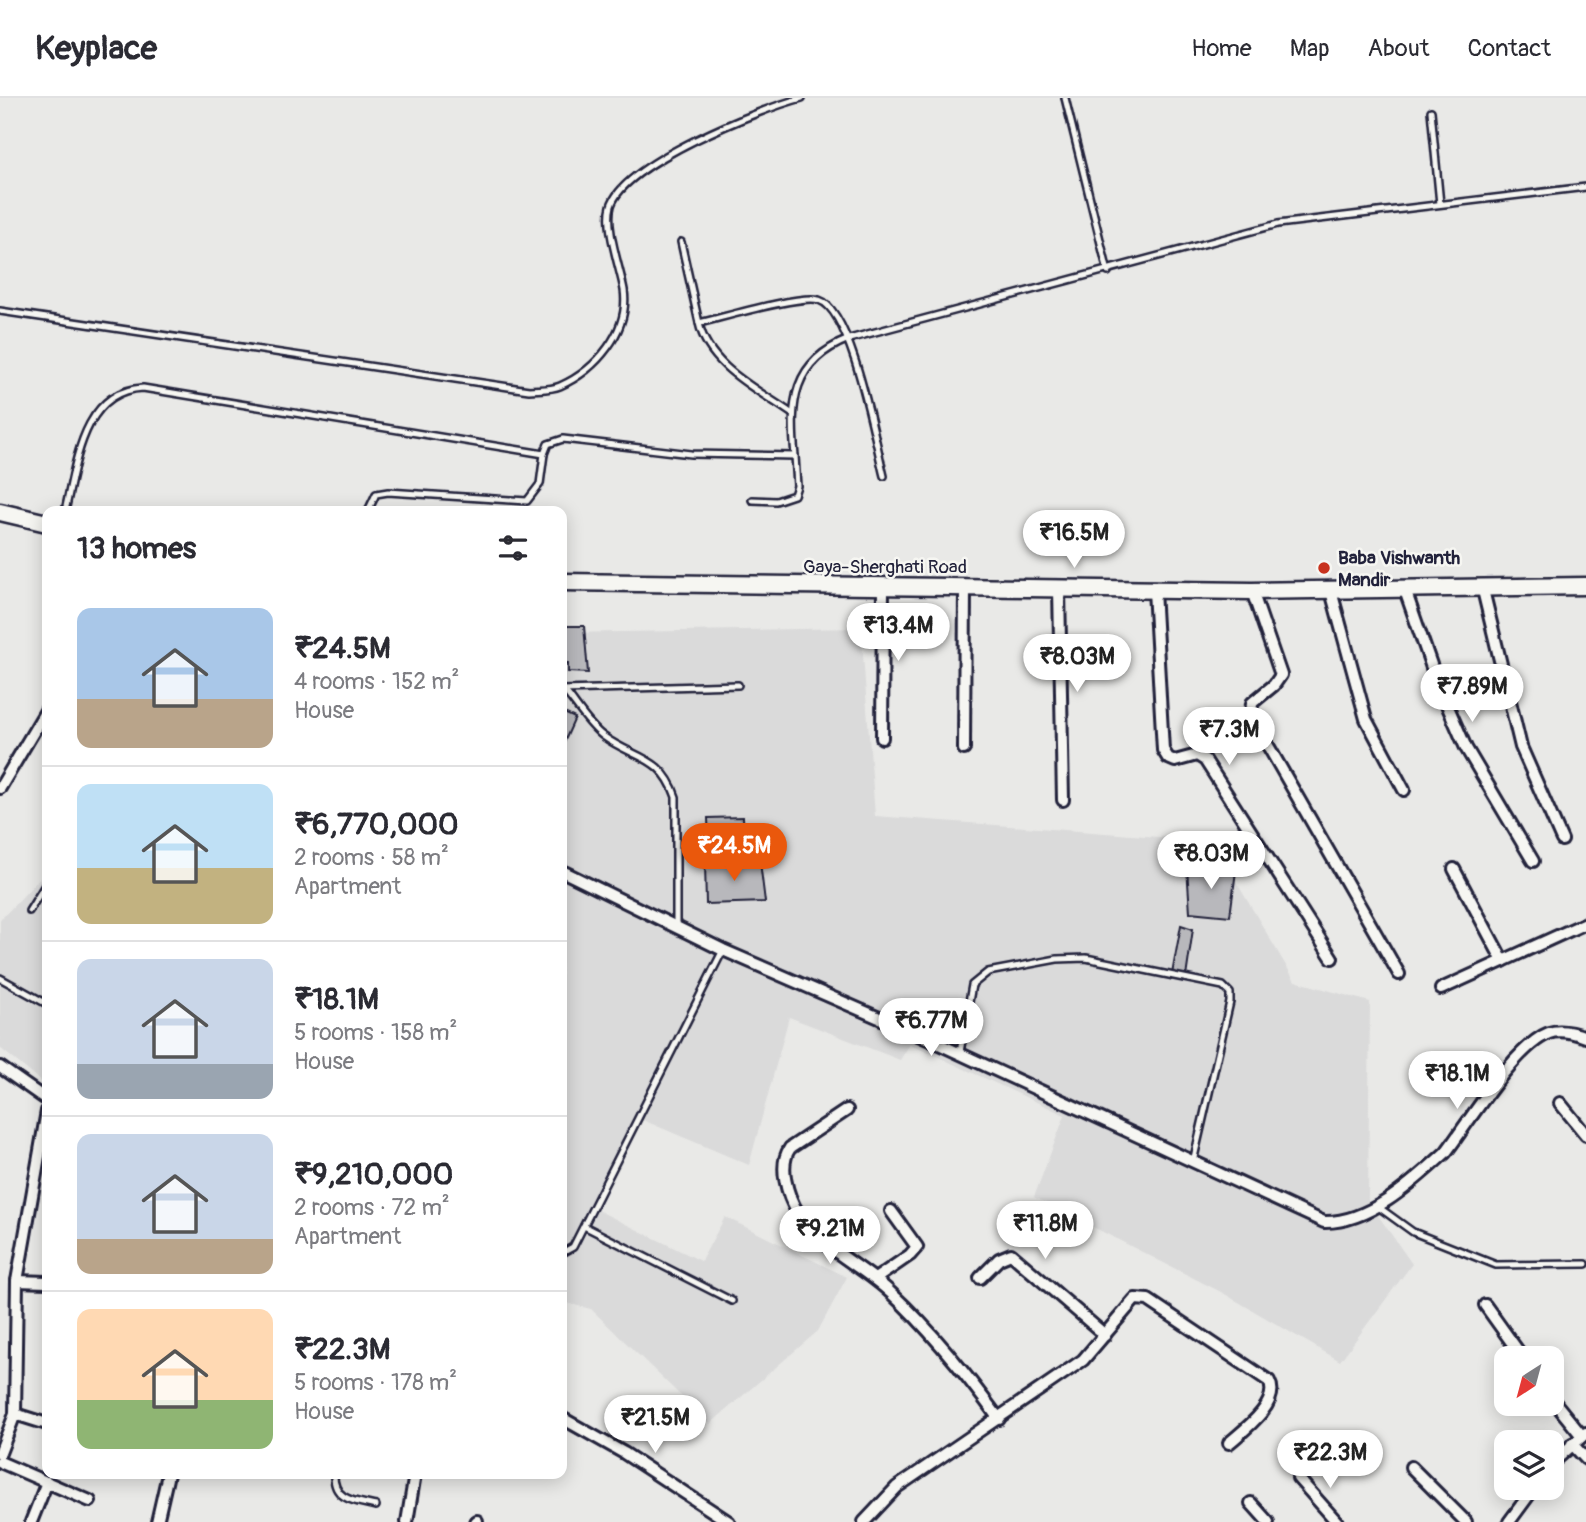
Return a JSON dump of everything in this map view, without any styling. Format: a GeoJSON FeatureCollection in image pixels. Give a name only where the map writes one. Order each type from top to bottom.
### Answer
{"type":"FeatureCollection","features":[{"type":"Feature","properties":{"kind":"main road"},"geometry":{"type":"LineString","coordinates":[[0,512],[42,522]]}},
{"type":"Feature","properties":{"kind":"main road","name":"Gaya-Sherghati Road"},"geometry":{"type":"LineString","coordinates":[[567,582],[1331,592],[1586,586]]}},
{"type":"Feature","properties":{"kind":"street"},"geometry":{"type":"LineString","coordinates":[[882,738],[883,587]]}},
{"type":"Feature","properties":{"kind":"street"},"geometry":{"type":"LineString","coordinates":[[964,749],[965,587]]}},
{"type":"Feature","properties":{"kind":"street"},"geometry":{"type":"LineString","coordinates":[[1059,588],[1063,800]]}},
{"type":"Feature","properties":{"kind":"street"},"geometry":{"type":"LineString","coordinates":[[1154,590],[1163,750],[1168,758],[1175,761],[1197,755],[1205,760],[1332,958]]}},
{"type":"Feature","properties":{"kind":"street"},"geometry":{"type":"LineString","coordinates":[[1405,590],[1437,682],[1460,736],[1533,861]]}},
{"type":"Feature","properties":{"kind":"street"},"geometry":{"type":"LineString","coordinates":[[1483,590],[1521,747],[1562,840]]}},
{"type":"Feature","properties":{"kind":"street"},"geometry":{"type":"LineString","coordinates":[[1252,591],[1281,675],[1274,685],[1252,704],[1251,716],[1399,974]]}},
{"type":"Feature","properties":{"kind":"street"},"geometry":{"type":"LineString","coordinates":[[1331,592],[1366,719],[1404,790]]}},
{"type":"Feature","properties":{"kind":"street"},"geometry":{"type":"LineString","coordinates":[[0,788],[42,717]]}},
{"type":"Feature","properties":{"kind":"street"},"geometry":{"type":"LineString","coordinates":[[1454,869],[1503,961]]}},
{"type":"Feature","properties":{"kind":"street"},"geometry":{"type":"LineString","coordinates":[[567,873],[723,950],[960,1054],[1325,1222],[1340,1223],[1377,1206],[1446,1152],[1516,1058],[1539,1038],[1551,1031],[1586,1037]]}},
{"type":"Feature","properties":{"kind":"street"},"geometry":{"type":"LineString","coordinates":[[1441,989],[1586,923]]}},
{"type":"Feature","properties":{"kind":"street"},"geometry":{"type":"LineString","coordinates":[[0,1067],[42,1096]]}},
{"type":"Feature","properties":{"kind":"street"},"geometry":{"type":"LineString","coordinates":[[1560,1103],[1586,1135]]}},
{"type":"Feature","properties":{"kind":"street"},"geometry":{"type":"LineString","coordinates":[[847,1110],[790,1148],[783,1164],[791,1200],[813,1233],[875,1279],[948,1351],[999,1419]]}},
{"type":"Feature","properties":{"kind":"street"},"geometry":{"type":"LineString","coordinates":[[0,1453],[15,1414],[17,1281],[42,1139]]}},
{"type":"Feature","properties":{"kind":"street"},"geometry":{"type":"LineString","coordinates":[[875,1279],[910,1255],[917,1247],[891,1211]]}},
{"type":"Feature","properties":{"kind":"street"},"geometry":{"type":"LineString","coordinates":[[980,1278],[999,1259],[1011,1254],[1105,1335]]}},
{"type":"Feature","properties":{"kind":"street"},"geometry":{"type":"LineString","coordinates":[[17,1281],[42,1282]]}},
{"type":"Feature","properties":{"kind":"street"},"geometry":{"type":"LineString","coordinates":[[864,1522],[897,1488],[1083,1360],[1129,1304],[1141,1297],[1269,1381],[1272,1390],[1265,1407],[1229,1443]]}},
{"type":"Feature","properties":{"kind":"street"},"geometry":{"type":"LineString","coordinates":[[1485,1305],[1514,1346]]}},
{"type":"Feature","properties":{"kind":"street"},"geometry":{"type":"LineString","coordinates":[[1564,1412],[1584,1435],[1564,1452]]}},
{"type":"Feature","properties":{"kind":"street"},"geometry":{"type":"LineString","coordinates":[[15,1414],[42,1422]]}},
{"type":"Feature","properties":{"kind":"street"},"geometry":{"type":"LineString","coordinates":[[567,1421],[624,1453],[723,1520]]}},
{"type":"Feature","properties":{"kind":"street"},"geometry":{"type":"LineString","coordinates":[[1572,1444],[1586,1459]]}},
{"type":"Feature","properties":{"kind":"street"},"geometry":{"type":"LineString","coordinates":[[0,1462],[90,1501]]}},
{"type":"Feature","properties":{"kind":"street"},"geometry":{"type":"LineString","coordinates":[[1411,1466],[1466,1522]]}},
{"type":"Feature","properties":{"kind":"street"},"geometry":{"type":"LineString","coordinates":[[1298,1478],[1337,1522]]}},
{"type":"Feature","properties":{"kind":"street"},"geometry":{"type":"LineString","coordinates":[[157,1522],[167,1479]]}},
{"type":"Feature","properties":{"kind":"street"},"geometry":{"type":"LineString","coordinates":[[407,1522],[414,1479]]}},
{"type":"Feature","properties":{"kind":"street"},"geometry":{"type":"LineString","coordinates":[[31,1522],[47,1482]]}},
{"type":"Feature","properties":{"kind":"street"},"geometry":{"type":"LineString","coordinates":[[1509,1522],[1525,1500]]}},
{"type":"Feature","properties":{"kind":"street"},"geometry":{"type":"LineString","coordinates":[[1251,1503],[1268,1522]]}},
{"type":"Feature","properties":{"kind":"lane"},"geometry":{"type":"LineString","coordinates":[[0,311],[529,390],[559,387],[583,372],[608,349],[622,323],[625,294],[610,224],[611,207],[621,187],[642,170],[732,122],[802,98]]}},
{"type":"Feature","properties":{"kind":"lane"},"geometry":{"type":"LineString","coordinates":[[1065,98],[1108,272]]}},
{"type":"Feature","properties":{"kind":"lane"},"geometry":{"type":"LineString","coordinates":[[1431,111],[1440,204]]}},
{"type":"Feature","properties":{"kind":"lane"},"geometry":{"type":"LineString","coordinates":[[752,500],[776,501],[794,495],[797,486],[791,414],[793,397],[818,356],[829,346],[1278,224],[1586,187]]}},
{"type":"Feature","properties":{"kind":"lane"},"geometry":{"type":"LineString","coordinates":[[681,242],[702,340],[720,362],[791,414]]}},
{"type":"Feature","properties":{"kind":"lane"},"geometry":{"type":"LineString","coordinates":[[699,323],[807,299],[818,299],[830,305],[839,316],[849,339],[884,476]]}},
{"type":"Feature","properties":{"kind":"lane"},"geometry":{"type":"LineString","coordinates":[[66,506],[89,423],[116,394],[130,388],[544,454]]}},
{"type":"Feature","properties":{"kind":"lane"},"geometry":{"type":"LineString","coordinates":[[370,506],[376,494],[388,492],[527,501],[540,484],[548,444],[563,439],[691,454],[795,456]]}},
{"type":"Feature","properties":{"kind":"lane"},"geometry":{"type":"LineString","coordinates":[[567,690],[738,685]]}},
{"type":"Feature","properties":{"kind":"lane"},"geometry":{"type":"LineString","coordinates":[[567,695],[602,736],[658,765],[671,781],[676,797],[676,927]]}},
{"type":"Feature","properties":{"kind":"lane"},"geometry":{"type":"LineString","coordinates":[[29,911],[42,890]]}},
{"type":"Feature","properties":{"kind":"lane"},"geometry":{"type":"LineString","coordinates":[[567,1250],[573,1247],[584,1226],[723,950]]}},
{"type":"Feature","properties":{"kind":"lane"},"geometry":{"type":"LineString","coordinates":[[960,1054],[972,985],[988,972],[1057,959],[1086,958],[1223,986],[1230,993],[1230,1002],[1192,1162]]}},
{"type":"Feature","properties":{"kind":"lane"},"geometry":{"type":"LineString","coordinates":[[0,978],[42,1001]]}},
{"type":"Feature","properties":{"kind":"lane"},"geometry":{"type":"LineString","coordinates":[[1377,1206],[1413,1232],[1496,1265],[1586,1264]]}},
{"type":"Feature","properties":{"kind":"lane"},"geometry":{"type":"LineString","coordinates":[[584,1226],[732,1301]]}},
{"type":"Feature","properties":{"kind":"lane"},"geometry":{"type":"LineString","coordinates":[[334,1479],[334,1486],[347,1500],[376,1506]]}},
{"type":"Feature","properties":{"kind":"shaded area"},"geometry":{"type":"Polygon","coordinates":[[[861,628],[875,816],[1212,841],[1295,981],[1370,1002],[1368,1201],[1412,1264],[1340,1361],[1223,1293],[1034,1197],[1065,1115],[910,1044],[900,1060],[789,1017],[749,1165],[638,1118],[595,1209],[701,1261],[725,1217],[847,1277],[818,1331],[710,1424],[591,1309],[567,1303],[567,633],[861,628]]]}},
{"type":"Feature","properties":{"kind":"shaded area"},"geometry":{"type":"Polygon","coordinates":[[[42,876],[42,1082],[0,1048],[0,920],[42,876]]]}},
{"type":"Feature","properties":{"kind":"building"},"geometry":{"type":"Polygon","coordinates":[[[567,626],[584,626],[588,673],[568,672],[567,626]]]}},
{"type":"Feature","properties":{"kind":"building"},"geometry":{"type":"Polygon","coordinates":[[[567,714],[575,718],[567,736],[567,714]]]}},
{"type":"Feature","properties":{"kind":"building"},"geometry":{"type":"Polygon","coordinates":[[[743,817],[744,838],[709,842],[708,818],[743,817]]]}},
{"type":"Feature","properties":{"kind":"building"},"geometry":{"type":"Polygon","coordinates":[[[760,862],[765,902],[706,904],[705,863],[760,862]]]}},
{"type":"Feature","properties":{"kind":"building"},"geometry":{"type":"Polygon","coordinates":[[[1187,867],[1236,871],[1230,916],[1190,912],[1187,867]]]}},
{"type":"Feature","properties":{"kind":"building"},"geometry":{"type":"Polygon","coordinates":[[[1181,925],[1193,929],[1186,977],[1172,974],[1181,925]]]}},
{"type":"Feature","properties":{"kind":"place","name":"Baba Vishwanth Mandir"},"geometry":{"type":"Point","coordinates":[1324,568]}}]}
